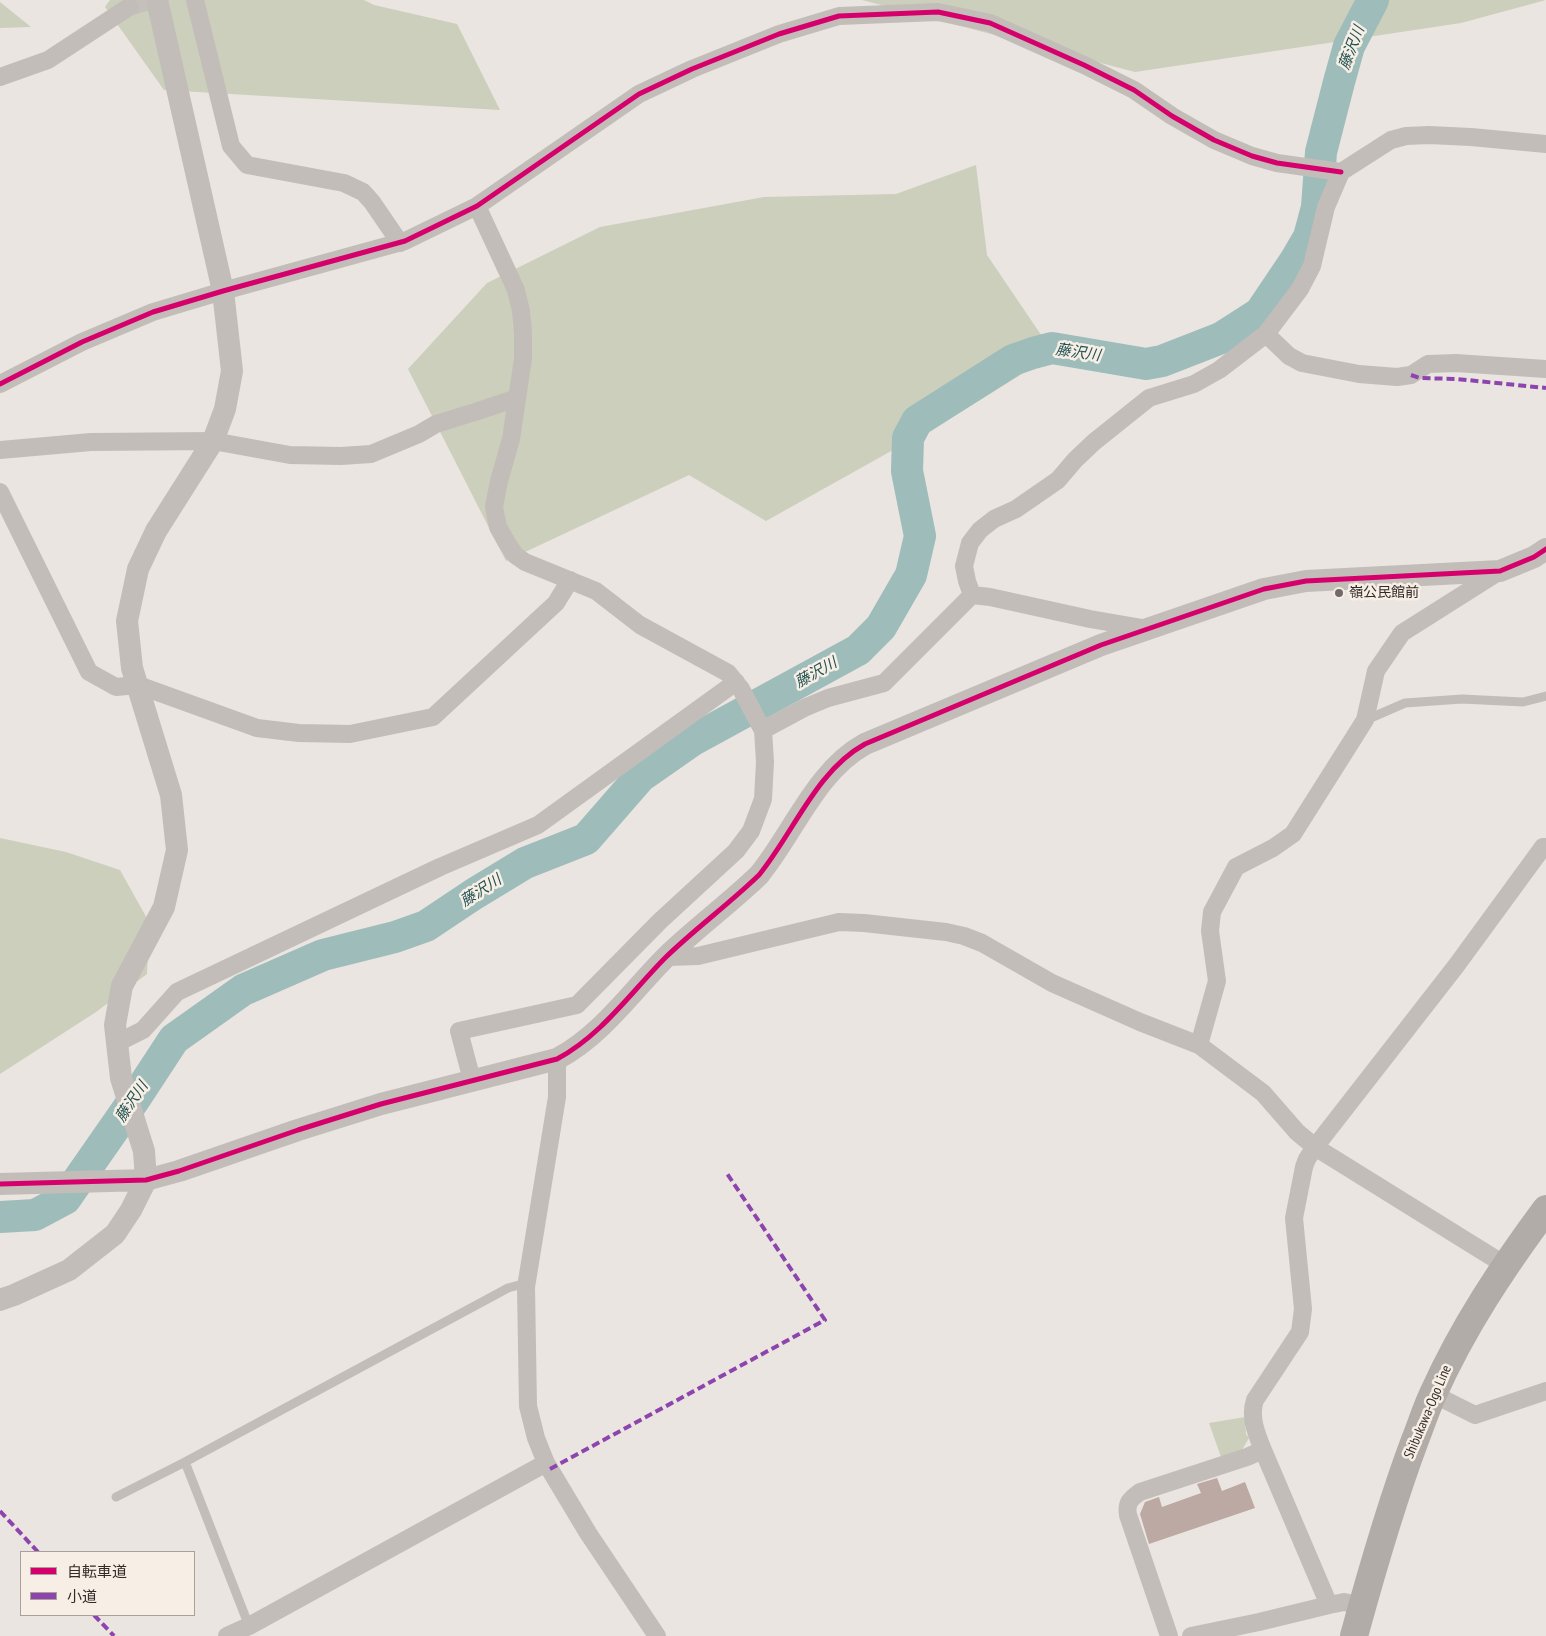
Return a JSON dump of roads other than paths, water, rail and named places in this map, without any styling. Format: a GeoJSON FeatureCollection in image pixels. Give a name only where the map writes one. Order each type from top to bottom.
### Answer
{"type":"FeatureCollection","features":[{"type":"Feature","properties":{"kind":"main road","name":"Shibukawa-Ogo Line"},"geometry":{"type":"LineString","coordinates":[[1354,1636],[1398,1488],[1433,1394],[1463,1334],[1505,1265],[1546,1209]]}},
{"type":"Feature","properties":{"kind":"street"},"geometry":{"type":"LineString","coordinates":[[0,1300],[68,1270],[115,1234],[131,1210],[146,1180],[145,1161],[138,1130],[121,1078],[115,1025],[122,986],[164,906],[177,850],[171,795],[132,668],[128,621],[138,569],[156,530],[213,441],[225,408],[232,371],[223,291],[157,0]]}},
{"type":"Feature","properties":{"kind":"street"},"geometry":{"type":"LineString","coordinates":[[195,0],[231,146],[247,165],[344,183],[363,192],[400,242]]}},
{"type":"Feature","properties":{"kind":"street"},"geometry":{"type":"LineString","coordinates":[[0,384],[82,342],[153,312],[400,242],[477,206],[639,94],[692,69],[779,34],[839,16],[936,6],[990,23],[1084,65],[1134,90],[1172,116],[1214,140],[1252,156],[1341,172]]}},
{"type":"Feature","properties":{"kind":"street"},"geometry":{"type":"LineString","coordinates":[[0,77],[48,60],[129,7]]}},
{"type":"Feature","properties":{"kind":"street"},"geometry":{"type":"LineString","coordinates":[[972,594],[964,566],[970,543],[980,530],[994,519],[1016,509],[1058,480],[1094,442],[1149,398],[1194,384],[1219,370],[1266,334],[1300,288],[1312,266],[1326,207],[1341,172],[1391,140],[1406,136],[1446,136],[1546,144]]}},
{"type":"Feature","properties":{"kind":"street"},"geometry":{"type":"LineString","coordinates":[[472,1080],[459,1031],[577,1005],[660,921],[736,851],[750,831],[763,799],[765,762],[762,728],[738,686],[728,673],[640,626],[596,591],[525,562],[515,556],[498,527],[494,507],[511,439],[523,359],[523,332],[516,290],[477,206]]}},
{"type":"Feature","properties":{"kind":"street"},"geometry":{"type":"LineString","coordinates":[[1266,334],[1289,356],[1302,364],[1359,374],[1404,376],[1411,375],[1428,364],[1451,363],[1546,369]]}},
{"type":"Feature","properties":{"kind":"street"},"geometry":{"type":"LineString","coordinates":[[0,450],[91,442],[213,441],[290,455],[341,456],[371,454],[419,434],[436,424],[517,398]]}},
{"type":"Feature","properties":{"kind":"street"},"geometry":{"type":"LineString","coordinates":[[0,492],[89,672],[116,687],[138,685],[256,728],[299,733],[350,734],[433,717],[556,603],[570,580]]}},
{"type":"Feature","properties":{"kind":"street"},"geometry":{"type":"LineString","coordinates":[[1199,1045],[1217,981],[1210,931],[1212,912],[1236,867],[1273,848],[1293,834],[1366,720],[1376,671],[1402,633],[1500,571],[1534,557],[1546,549]]}},
{"type":"Feature","properties":{"kind":"street"},"geometry":{"type":"LineString","coordinates":[[0,1184],[146,1180],[179,1171],[381,1104],[557,1059],[573,1050],[599,1029],[667,957],[759,875],[772,859],[814,793],[834,766],[865,744],[1092,648],[1264,589],[1306,581],[1500,571]]}},
{"type":"Feature","properties":{"kind":"street"},"geometry":{"type":"LineString","coordinates":[[972,594],[1090,619],[1148,629]]}},
{"type":"Feature","properties":{"kind":"street"},"geometry":{"type":"LineString","coordinates":[[762,728],[828,698],[884,683],[972,594]]}},
{"type":"Feature","properties":{"kind":"street"},"geometry":{"type":"LineString","coordinates":[[117,1043],[143,1030],[178,992],[440,867],[538,825],[738,686]]}},
{"type":"Feature","properties":{"kind":"street"},"geometry":{"type":"LineString","coordinates":[[1329,1604],[1254,1427],[1253,1405],[1300,1332],[1303,1309],[1294,1218],[1304,1167],[1315,1147],[1456,966],[1543,847],[1546,847]]}},
{"type":"Feature","properties":{"kind":"street"},"geometry":{"type":"LineString","coordinates":[[667,957],[698,956],[839,922],[946,932],[982,943],[1052,983],[1140,1022],[1199,1045],[1263,1093],[1297,1132],[1315,1147],[1505,1265]]}},
{"type":"Feature","properties":{"kind":"street"},"geometry":{"type":"LineString","coordinates":[[557,1059],[557,1097],[526,1287],[528,1406],[536,1438],[546,1463],[588,1533],[656,1636]]}},
{"type":"Feature","properties":{"kind":"street"},"geometry":{"type":"LineString","coordinates":[[1433,1394],[1476,1416],[1546,1391]]}},
{"type":"Feature","properties":{"kind":"street"},"geometry":{"type":"LineString","coordinates":[[1169,1636],[1128,1515],[1127,1506],[1131,1498],[1140,1492],[1263,1450]]}},
{"type":"Feature","properties":{"kind":"street"},"geometry":{"type":"LineString","coordinates":[[227,1636],[249,1626],[546,1463]]}},
{"type":"Feature","properties":{"kind":"street"},"geometry":{"type":"LineString","coordinates":[[1191,1636],[1258,1626],[1329,1604],[1344,1602],[1362,1606]]}},
{"type":"Feature","properties":{"kind":"lane"},"geometry":{"type":"LineString","coordinates":[[1366,720],[1405,703],[1462,699],[1522,702],[1546,696]]}},
{"type":"Feature","properties":{"kind":"lane"},"geometry":{"type":"LineString","coordinates":[[116,1497],[186,1462],[508,1288],[519,1285],[526,1287]]}},
{"type":"Feature","properties":{"kind":"lane"},"geometry":{"type":"LineString","coordinates":[[186,1462],[249,1626]]}},
{"type":"Feature","properties":{"kind":"waterway","name":"藤沢川"},"geometry":{"type":"LineString","coordinates":[[0,1217],[35,1215],[65,1199],[174,1039],[243,990],[323,955],[395,937],[426,926],[525,863],[586,839],[640,777],[693,740],[858,650],[881,627],[911,575],[920,536],[907,471],[908,438],[917,421],[1013,360],[1033,353],[1052,348],[1146,364],[1162,361],[1221,338],[1260,313],[1309,237],[1317,207],[1321,152],[1339,82],[1349,46],[1373,0]]}},
{"type":"Feature","properties":{"kind":"tunnel"},"geometry":{"type":"LineString","coordinates":[[129,7],[152,0]]}},
{"type":"Feature","properties":{"kind":"place","name":"嶺公民館前"},"geometry":{"type":"Point","coordinates":[1339,593]}}]}
